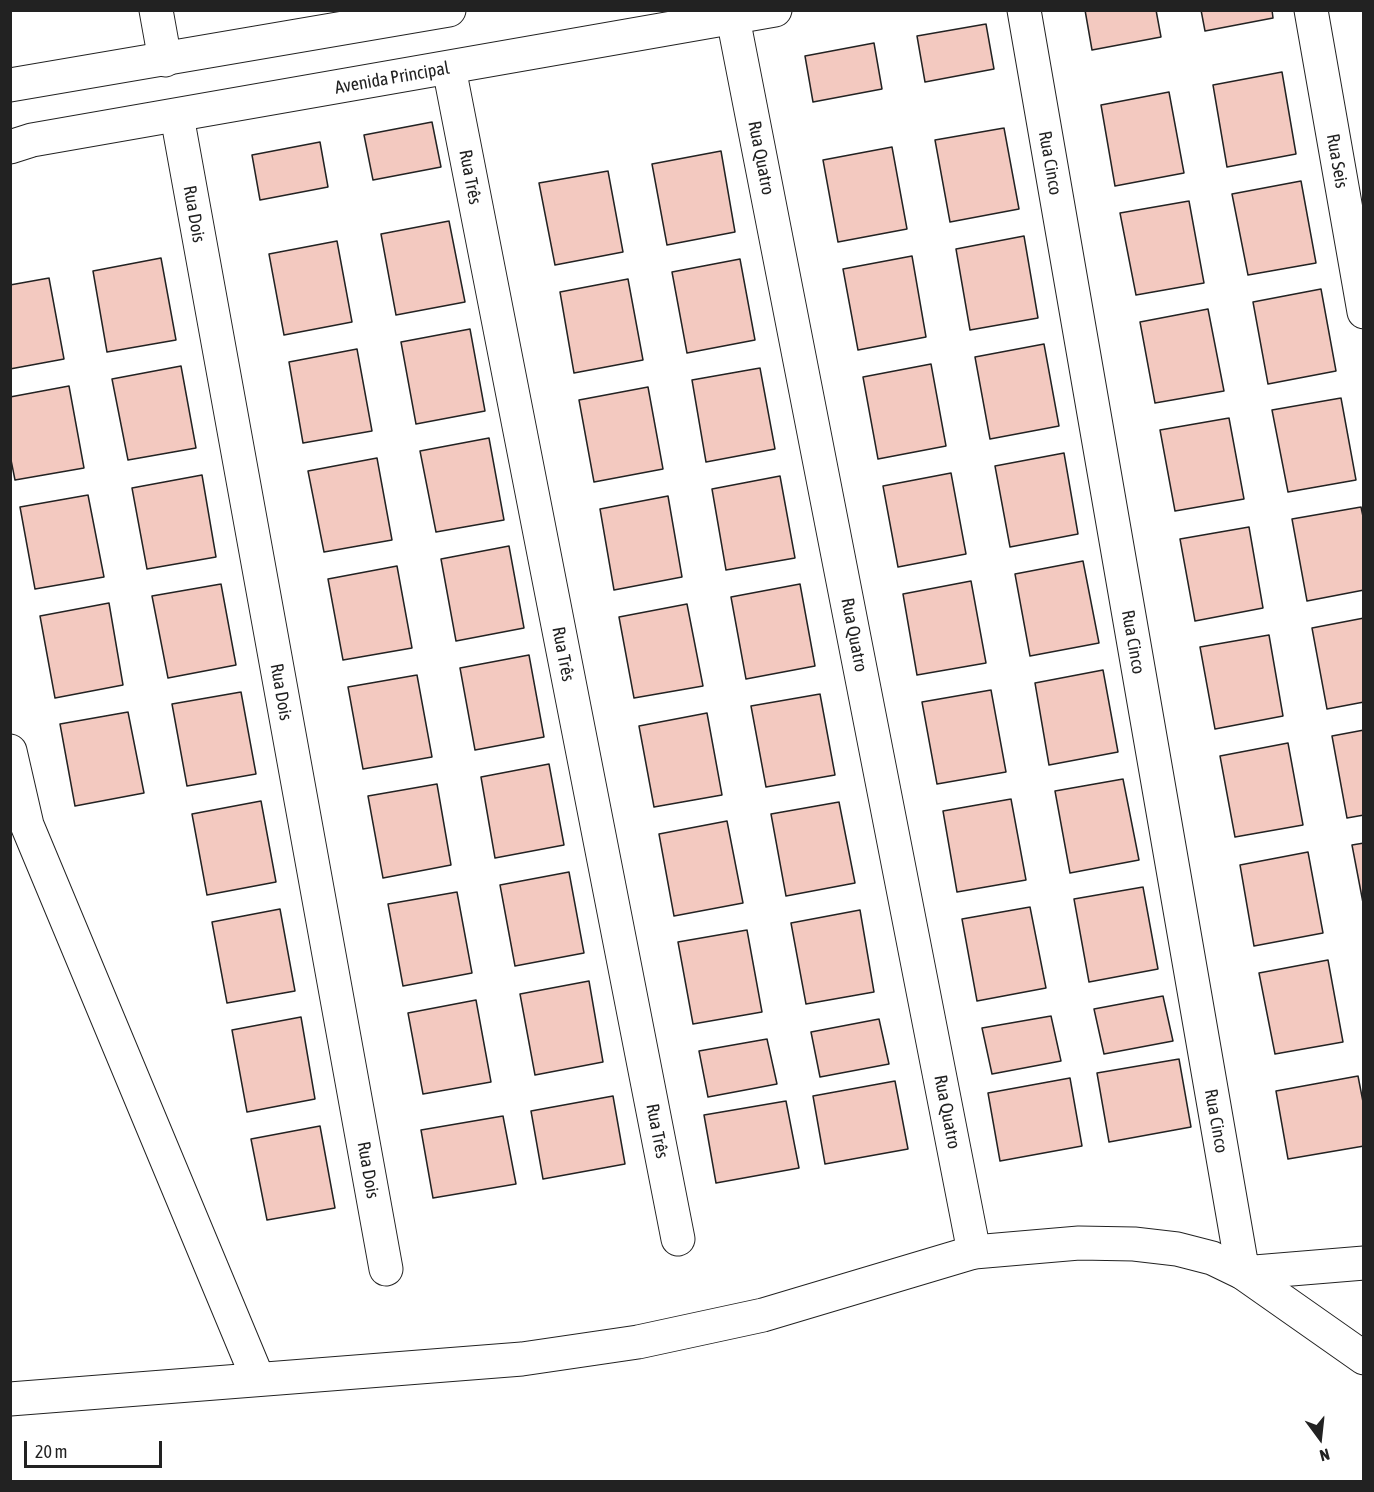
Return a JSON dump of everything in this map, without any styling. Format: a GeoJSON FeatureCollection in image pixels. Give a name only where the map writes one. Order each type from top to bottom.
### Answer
{"type":"FeatureCollection","features":[{"type":"Feature","properties":{"kind":"street"},"geometry":{"type":"LineString","coordinates":[[156,10],[165,60]]}},
{"type":"Feature","properties":{"kind":"street","name":"Avenida Principal"},"geometry":{"type":"LineString","coordinates":[[10,147],[32,140],[775,10]]}},
{"type":"Feature","properties":{"kind":"street","name":"Rua Cinco"},"geometry":{"type":"LineString","coordinates":[[1024,10],[1243,1273]]}},
{"type":"Feature","properties":{"kind":"street","name":"Rua Seis"},"geometry":{"type":"LineString","coordinates":[[1311,10],[1364,312]]}},
{"type":"Feature","properties":{"kind":"street"},"geometry":{"type":"LineString","coordinates":[[10,84],[165,60],[442,11]]}},
{"type":"Feature","properties":{"kind":"street","name":"Rua Quatro"},"geometry":{"type":"LineString","coordinates":[[733,18],[974,1252]]}},
{"type":"Feature","properties":{"kind":"street","name":"Rua Três"},"geometry":{"type":"LineString","coordinates":[[449,68],[678,1239]]}},
{"type":"Feature","properties":{"kind":"street","name":"Rua Dois"},"geometry":{"type":"LineString","coordinates":[[177,116],[386,1269]]}},
{"type":"Feature","properties":{"kind":"street"},"geometry":{"type":"LineString","coordinates":[[10,751],[27,825],[258,1379]]}},
{"type":"Feature","properties":{"kind":"street"},"geometry":{"type":"LineString","coordinates":[[10,1399],[522,1359],[638,1342],[763,1315],[974,1252],[1079,1243],[1134,1244],[1177,1249],[1203,1256],[1243,1273],[1364,1358]]}},
{"type":"Feature","properties":{"kind":"street"},"geometry":{"type":"LineString","coordinates":[[1243,1273],[1364,1263]]}},
{"type":"Feature","properties":{"kind":"building"},"geometry":{"type":"Polygon","coordinates":[[[1085,10],[1156,10],[1161,37],[1092,50],[1085,10]]]}},
{"type":"Feature","properties":{"kind":"building"},"geometry":{"type":"Polygon","coordinates":[[[1201,10],[1272,10],[1273,18],[1205,31],[1201,10]]]}},
{"type":"Feature","properties":{"kind":"building"},"geometry":{"type":"Polygon","coordinates":[[[986,24],[994,69],[925,82],[917,36],[986,24]]]}},
{"type":"Feature","properties":{"kind":"building"},"geometry":{"type":"Polygon","coordinates":[[[874,43],[882,89],[813,102],[805,56],[874,43]]]}},
{"type":"Feature","properties":{"kind":"building"},"geometry":{"type":"Polygon","coordinates":[[[1282,72],[1296,154],[1227,167],[1213,85],[1282,72]]]}},
{"type":"Feature","properties":{"kind":"building"},"geometry":{"type":"Polygon","coordinates":[[[1169,92],[1184,173],[1115,186],[1101,105],[1169,92]]]}},
{"type":"Feature","properties":{"kind":"building"},"geometry":{"type":"Polygon","coordinates":[[[432,122],[441,167],[373,180],[364,135],[432,122]]]}},
{"type":"Feature","properties":{"kind":"building"},"geometry":{"type":"Polygon","coordinates":[[[1004,128],[1019,209],[950,222],[935,140],[1004,128]]]}},
{"type":"Feature","properties":{"kind":"building"},"geometry":{"type":"Polygon","coordinates":[[[320,142],[328,187],[260,200],[252,155],[320,142]]]}},
{"type":"Feature","properties":{"kind":"building"},"geometry":{"type":"Polygon","coordinates":[[[892,147],[907,229],[838,242],[823,160],[892,147]]]}},
{"type":"Feature","properties":{"kind":"building"},"geometry":{"type":"Polygon","coordinates":[[[721,151],[735,232],[667,245],[652,164],[721,151]]]}},
{"type":"Feature","properties":{"kind":"building"},"geometry":{"type":"Polygon","coordinates":[[[608,171],[623,252],[555,265],[539,183],[608,171]]]}},
{"type":"Feature","properties":{"kind":"building"},"geometry":{"type":"Polygon","coordinates":[[[1301,181],[1316,263],[1248,275],[1232,194],[1301,181]]]}},
{"type":"Feature","properties":{"kind":"building"},"geometry":{"type":"Polygon","coordinates":[[[1189,201],[1204,283],[1136,295],[1120,213],[1189,201]]]}},
{"type":"Feature","properties":{"kind":"building"},"geometry":{"type":"Polygon","coordinates":[[[449,221],[465,302],[396,315],[381,234],[449,221]]]}},
{"type":"Feature","properties":{"kind":"building"},"geometry":{"type":"Polygon","coordinates":[[[1024,236],[1038,318],[970,330],[956,249],[1024,236]]]}},
{"type":"Feature","properties":{"kind":"building"},"geometry":{"type":"Polygon","coordinates":[[[337,241],[352,322],[284,335],[269,254],[337,241]]]}},
{"type":"Feature","properties":{"kind":"building"},"geometry":{"type":"Polygon","coordinates":[[[912,256],[926,337],[858,350],[843,269],[912,256]]]}},
{"type":"Feature","properties":{"kind":"building"},"geometry":{"type":"Polygon","coordinates":[[[161,258],[176,340],[107,352],[93,271],[161,258]]]}},
{"type":"Feature","properties":{"kind":"building"},"geometry":{"type":"Polygon","coordinates":[[[740,259],[755,340],[687,353],[672,272],[740,259]]]}},
{"type":"Feature","properties":{"kind":"building"},"geometry":{"type":"Polygon","coordinates":[[[49,278],[64,359],[10,369],[10,285],[49,278]]]}},
{"type":"Feature","properties":{"kind":"building"},"geometry":{"type":"Polygon","coordinates":[[[628,279],[643,360],[574,373],[560,292],[628,279]]]}},
{"type":"Feature","properties":{"kind":"building"},"geometry":{"type":"Polygon","coordinates":[[[1321,289],[1336,371],[1268,384],[1253,302],[1321,289]]]}},
{"type":"Feature","properties":{"kind":"building"},"geometry":{"type":"Polygon","coordinates":[[[1208,309],[1224,391],[1155,403],[1140,322],[1208,309]]]}},
{"type":"Feature","properties":{"kind":"building"},"geometry":{"type":"Polygon","coordinates":[[[470,329],[485,411],[416,424],[401,342],[470,329]]]}},
{"type":"Feature","properties":{"kind":"building"},"geometry":{"type":"Polygon","coordinates":[[[1044,344],[1059,426],[990,439],[975,357],[1044,344]]]}},
{"type":"Feature","properties":{"kind":"building"},"geometry":{"type":"Polygon","coordinates":[[[357,349],[372,431],[303,443],[289,362],[357,349]]]}},
{"type":"Feature","properties":{"kind":"building"},"geometry":{"type":"Polygon","coordinates":[[[931,364],[946,446],[878,459],[863,377],[931,364]]]}},
{"type":"Feature","properties":{"kind":"building"},"geometry":{"type":"Polygon","coordinates":[[[181,366],[196,448],[128,460],[112,379],[181,366]]]}},
{"type":"Feature","properties":{"kind":"building"},"geometry":{"type":"Polygon","coordinates":[[[760,368],[775,449],[706,462],[692,380],[760,368]]]}},
{"type":"Feature","properties":{"kind":"building"},"geometry":{"type":"Polygon","coordinates":[[[69,386],[84,468],[15,480],[10,455],[10,397],[69,386]]]}},
{"type":"Feature","properties":{"kind":"building"},"geometry":{"type":"Polygon","coordinates":[[[648,387],[663,469],[594,482],[579,400],[648,387]]]}},
{"type":"Feature","properties":{"kind":"building"},"geometry":{"type":"Polygon","coordinates":[[[1341,398],[1356,480],[1288,492],[1272,410],[1341,398]]]}},
{"type":"Feature","properties":{"kind":"building"},"geometry":{"type":"Polygon","coordinates":[[[1229,418],[1244,499],[1175,511],[1160,430],[1229,418]]]}},
{"type":"Feature","properties":{"kind":"building"},"geometry":{"type":"Polygon","coordinates":[[[489,438],[504,520],[436,532],[420,451],[489,438]]]}},
{"type":"Feature","properties":{"kind":"building"},"geometry":{"type":"Polygon","coordinates":[[[1064,453],[1078,534],[1010,547],[995,466],[1064,453]]]}},
{"type":"Feature","properties":{"kind":"building"},"geometry":{"type":"Polygon","coordinates":[[[377,458],[392,540],[324,552],[308,471],[377,458]]]}},
{"type":"Feature","properties":{"kind":"building"},"geometry":{"type":"Polygon","coordinates":[[[951,473],[966,554],[898,567],[883,486],[951,473]]]}},
{"type":"Feature","properties":{"kind":"building"},"geometry":{"type":"Polygon","coordinates":[[[202,475],[216,557],[147,569],[132,488],[202,475]]]}},
{"type":"Feature","properties":{"kind":"building"},"geometry":{"type":"Polygon","coordinates":[[[780,476],[795,558],[726,570],[712,489],[780,476]]]}},
{"type":"Feature","properties":{"kind":"building"},"geometry":{"type":"Polygon","coordinates":[[[88,495],[104,577],[35,589],[20,507],[88,495]]]}},
{"type":"Feature","properties":{"kind":"building"},"geometry":{"type":"Polygon","coordinates":[[[668,496],[682,577],[614,590],[600,509],[668,496]]]}},
{"type":"Feature","properties":{"kind":"building"},"geometry":{"type":"Polygon","coordinates":[[[1361,507],[1364,521],[1364,590],[1307,601],[1292,519],[1361,507]]]}},
{"type":"Feature","properties":{"kind":"building"},"geometry":{"type":"Polygon","coordinates":[[[1249,527],[1263,608],[1195,621],[1180,539],[1249,527]]]}},
{"type":"Feature","properties":{"kind":"building"},"geometry":{"type":"Polygon","coordinates":[[[509,546],[524,628],[456,641],[441,559],[509,546]]]}},
{"type":"Feature","properties":{"kind":"building"},"geometry":{"type":"Polygon","coordinates":[[[1083,561],[1099,643],[1030,656],[1015,574],[1083,561]]]}},
{"type":"Feature","properties":{"kind":"building"},"geometry":{"type":"Polygon","coordinates":[[[397,566],[412,648],[343,660],[328,579],[397,566]]]}},
{"type":"Feature","properties":{"kind":"building"},"geometry":{"type":"Polygon","coordinates":[[[971,581],[986,663],[917,675],[903,594],[971,581]]]}},
{"type":"Feature","properties":{"kind":"building"},"geometry":{"type":"Polygon","coordinates":[[[221,584],[236,665],[168,678],[152,596],[221,584]]]}},
{"type":"Feature","properties":{"kind":"building"},"geometry":{"type":"Polygon","coordinates":[[[800,584],[815,666],[746,679],[731,597],[800,584]]]}},
{"type":"Feature","properties":{"kind":"building"},"geometry":{"type":"Polygon","coordinates":[[[109,603],[123,685],[55,698],[40,616],[109,603]]]}},
{"type":"Feature","properties":{"kind":"building"},"geometry":{"type":"Polygon","coordinates":[[[687,604],[703,686],[634,698],[619,617],[687,604]]]}},
{"type":"Feature","properties":{"kind":"building"},"geometry":{"type":"Polygon","coordinates":[[[1364,618],[1364,702],[1327,709],[1312,628],[1364,618]]]}},
{"type":"Feature","properties":{"kind":"building"},"geometry":{"type":"Polygon","coordinates":[[[1269,635],[1283,716],[1215,729],[1200,647],[1269,635]]]}},
{"type":"Feature","properties":{"kind":"building"},"geometry":{"type":"Polygon","coordinates":[[[529,655],[544,737],[475,750],[460,668],[529,655]]]}},
{"type":"Feature","properties":{"kind":"building"},"geometry":{"type":"Polygon","coordinates":[[[1103,670],[1118,752],[1049,765],[1035,683],[1103,670]]]}},
{"type":"Feature","properties":{"kind":"building"},"geometry":{"type":"Polygon","coordinates":[[[417,675],[432,757],[363,769],[348,687],[417,675]]]}},
{"type":"Feature","properties":{"kind":"building"},"geometry":{"type":"Polygon","coordinates":[[[991,690],[1006,772],[937,784],[922,702],[991,690]]]}},
{"type":"Feature","properties":{"kind":"building"},"geometry":{"type":"Polygon","coordinates":[[[241,692],[256,774],[187,786],[172,704],[241,692]]]}},
{"type":"Feature","properties":{"kind":"building"},"geometry":{"type":"Polygon","coordinates":[[[820,694],[835,775],[766,787],[751,706],[820,694]]]}},
{"type":"Feature","properties":{"kind":"building"},"geometry":{"type":"Polygon","coordinates":[[[128,712],[144,793],[75,806],[60,724],[128,712]]]}},
{"type":"Feature","properties":{"kind":"building"},"geometry":{"type":"Polygon","coordinates":[[[707,713],[722,795],[654,807],[639,726],[707,713]]]}},
{"type":"Feature","properties":{"kind":"building"},"geometry":{"type":"Polygon","coordinates":[[[1364,730],[1364,815],[1347,818],[1332,736],[1364,730]]]}},
{"type":"Feature","properties":{"kind":"building"},"geometry":{"type":"Polygon","coordinates":[[[1288,743],[1303,825],[1235,837],[1220,756],[1288,743]]]}},
{"type":"Feature","properties":{"kind":"building"},"geometry":{"type":"Polygon","coordinates":[[[549,764],[564,845],[495,858],[481,777],[549,764]]]}},
{"type":"Feature","properties":{"kind":"building"},"geometry":{"type":"Polygon","coordinates":[[[1123,779],[1139,860],[1070,873],[1055,791],[1123,779]]]}},
{"type":"Feature","properties":{"kind":"building"},"geometry":{"type":"Polygon","coordinates":[[[437,784],[451,865],[383,878],[368,796],[437,784]]]}},
{"type":"Feature","properties":{"kind":"building"},"geometry":{"type":"Polygon","coordinates":[[[1011,799],[1026,880],[957,892],[943,811],[1011,799]]]}},
{"type":"Feature","properties":{"kind":"building"},"geometry":{"type":"Polygon","coordinates":[[[261,801],[276,882],[207,895],[192,814],[261,801]]]}},
{"type":"Feature","properties":{"kind":"building"},"geometry":{"type":"Polygon","coordinates":[[[839,802],[855,883],[786,896],[771,814],[839,802]]]}},
{"type":"Feature","properties":{"kind":"building"},"geometry":{"type":"Polygon","coordinates":[[[727,821],[743,903],[674,916],[659,834],[727,821]]]}},
{"type":"Feature","properties":{"kind":"building"},"geometry":{"type":"Polygon","coordinates":[[[1364,843],[1364,908],[1352,845],[1364,843]]]}},
{"type":"Feature","properties":{"kind":"building"},"geometry":{"type":"Polygon","coordinates":[[[1308,852],[1323,933],[1254,946],[1240,865],[1308,852]]]}},
{"type":"Feature","properties":{"kind":"building"},"geometry":{"type":"Polygon","coordinates":[[[569,872],[584,953],[515,966],[500,885],[569,872]]]}},
{"type":"Feature","properties":{"kind":"building"},"geometry":{"type":"Polygon","coordinates":[[[1143,887],[1158,969],[1089,982],[1074,899],[1143,887]]]}},
{"type":"Feature","properties":{"kind":"building"},"geometry":{"type":"Polygon","coordinates":[[[457,892],[472,973],[403,986],[388,904],[457,892]]]}},
{"type":"Feature","properties":{"kind":"building"},"geometry":{"type":"Polygon","coordinates":[[[1030,907],[1046,988],[977,1001],[962,919],[1030,907]]]}},
{"type":"Feature","properties":{"kind":"building"},"geometry":{"type":"Polygon","coordinates":[[[280,909],[295,991],[227,1003],[212,922],[280,909]]]}},
{"type":"Feature","properties":{"kind":"building"},"geometry":{"type":"Polygon","coordinates":[[[860,910],[874,992],[806,1004],[791,923],[860,910]]]}},
{"type":"Feature","properties":{"kind":"building"},"geometry":{"type":"Polygon","coordinates":[[[747,930],[762,1012],[693,1024],[678,942],[747,930]]]}},
{"type":"Feature","properties":{"kind":"building"},"geometry":{"type":"Polygon","coordinates":[[[1328,960],[1343,1042],[1275,1054],[1259,973],[1328,960]]]}},
{"type":"Feature","properties":{"kind":"building"},"geometry":{"type":"Polygon","coordinates":[[[589,981],[603,1062],[535,1075],[520,994],[589,981]]]}},
{"type":"Feature","properties":{"kind":"building"},"geometry":{"type":"Polygon","coordinates":[[[1163,996],[1173,1041],[1104,1054],[1094,1009],[1163,996]]]}},
{"type":"Feature","properties":{"kind":"building"},"geometry":{"type":"Polygon","coordinates":[[[476,1000],[491,1082],[423,1094],[408,1013],[476,1000]]]}},
{"type":"Feature","properties":{"kind":"building"},"geometry":{"type":"Polygon","coordinates":[[[1051,1016],[1061,1061],[992,1074],[982,1028],[1051,1016]]]}},
{"type":"Feature","properties":{"kind":"building"},"geometry":{"type":"Polygon","coordinates":[[[301,1017],[315,1099],[247,1112],[232,1030],[301,1017]]]}},
{"type":"Feature","properties":{"kind":"building"},"geometry":{"type":"Polygon","coordinates":[[[879,1019],[889,1064],[820,1077],[811,1032],[879,1019]]]}},
{"type":"Feature","properties":{"kind":"building"},"geometry":{"type":"Polygon","coordinates":[[[767,1039],[777,1084],[708,1097],[699,1051],[767,1039]]]}},
{"type":"Feature","properties":{"kind":"building"},"geometry":{"type":"Polygon","coordinates":[[[1179,1059],[1191,1127],[1109,1142],[1097,1073],[1179,1059]]]}},
{"type":"Feature","properties":{"kind":"building"},"geometry":{"type":"Polygon","coordinates":[[[1358,1076],[1364,1107],[1364,1146],[1288,1159],[1276,1091],[1358,1076]]]}},
{"type":"Feature","properties":{"kind":"building"},"geometry":{"type":"Polygon","coordinates":[[[1070,1078],[1082,1146],[1000,1161],[988,1093],[1070,1078]]]}},
{"type":"Feature","properties":{"kind":"building"},"geometry":{"type":"Polygon","coordinates":[[[895,1081],[908,1149],[825,1164],[813,1096],[895,1081]]]}},
{"type":"Feature","properties":{"kind":"building"},"geometry":{"type":"Polygon","coordinates":[[[613,1096],[625,1164],[543,1179],[531,1111],[613,1096]]]}},
{"type":"Feature","properties":{"kind":"building"},"geometry":{"type":"Polygon","coordinates":[[[786,1101],[799,1168],[716,1183],[704,1115],[786,1101]]]}},
{"type":"Feature","properties":{"kind":"building"},"geometry":{"type":"Polygon","coordinates":[[[503,1116],[516,1184],[433,1198],[421,1130],[503,1116]]]}},
{"type":"Feature","properties":{"kind":"building"},"geometry":{"type":"Polygon","coordinates":[[[320,1126],[335,1208],[267,1220],[251,1139],[320,1126]]]}}]}
